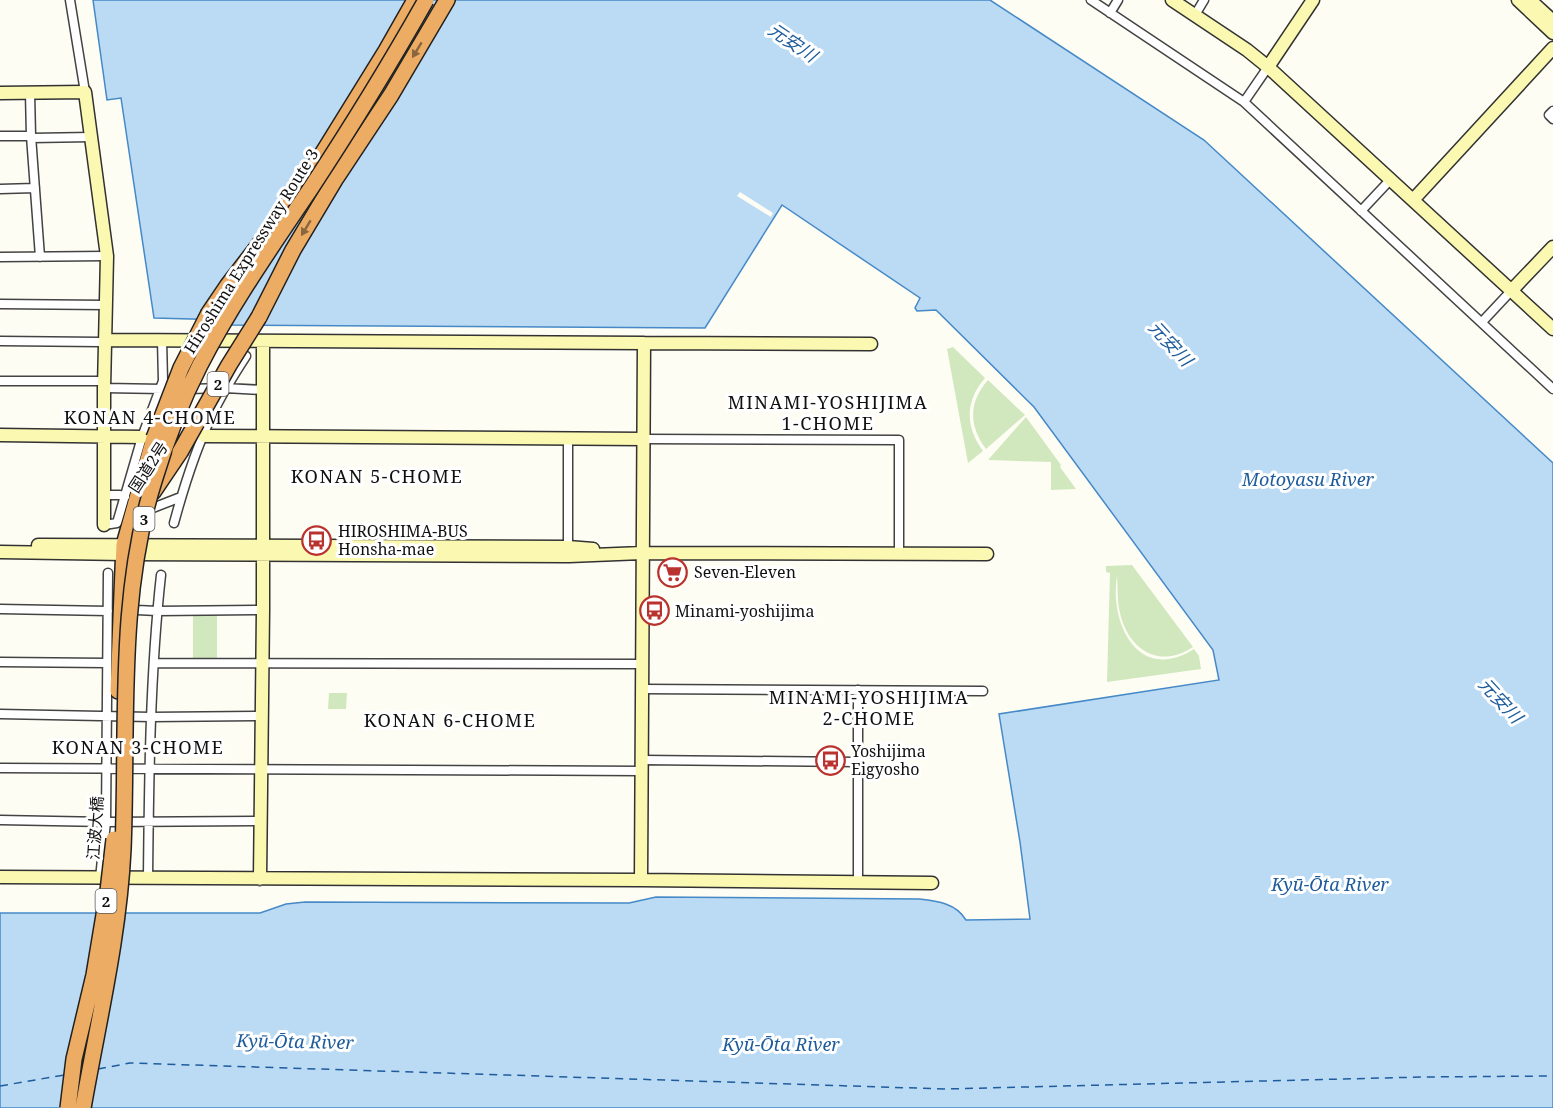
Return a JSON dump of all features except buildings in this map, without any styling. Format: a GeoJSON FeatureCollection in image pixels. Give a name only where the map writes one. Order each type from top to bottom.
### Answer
{"type":"FeatureCollection","features":[{"type":"Feature","properties":{"kind":"highway","name":"国道2号"},"geometry":{"type":"LineString","coordinates":[[118,691],[124,550],[135,516],[148,437],[209,313],[321,156],[415,0]]}},
{"type":"Feature","properties":{"kind":"highway","name":"Hiroshima Expressway Route 3"},"geometry":{"type":"LineString","coordinates":[[83,1108],[111,956],[118,901],[123,852],[131,595],[139,541],[152,485],[166,442],[182,404],[219,331],[357,114],[426,0]]}},
{"type":"Feature","properties":{"kind":"highway","name":"国道2号"},"geometry":{"type":"LineString","coordinates":[[135,516],[180,452],[229,365],[259,318],[293,250],[336,178],[391,95],[447,0]]}},
{"type":"Feature","properties":{"kind":"highway","name":"江波大橋"},"geometry":{"type":"LineString","coordinates":[[68,1108],[74,1059],[94,975],[109,881],[115,830],[118,691]]}},
{"type":"Feature","properties":{"kind":"street"},"geometry":{"type":"LineString","coordinates":[[70,0],[92,138],[107,256],[104,525],[117,523],[148,437],[162,381],[162,340]]}},
{"type":"Feature","properties":{"kind":"street"},"geometry":{"type":"LineString","coordinates":[[1091,0],[1244,102],[1553,389]]}},
{"type":"Feature","properties":{"kind":"street"},"geometry":{"type":"LineString","coordinates":[[1110,13],[1118,0]]}},
{"type":"Feature","properties":{"kind":"street"},"geometry":{"type":"LineString","coordinates":[[1172,0],[1247,50],[1268,67],[1553,329]]}},
{"type":"Feature","properties":{"kind":"street"},"geometry":{"type":"LineString","coordinates":[[1195,15],[1204,0]]}},
{"type":"Feature","properties":{"kind":"street"},"geometry":{"type":"LineString","coordinates":[[1244,102],[1313,0]]}},
{"type":"Feature","properties":{"kind":"street"},"geometry":{"type":"LineString","coordinates":[[1518,0],[1552,24]]}},
{"type":"Feature","properties":{"kind":"street"},"geometry":{"type":"LineString","coordinates":[[1530,0],[1552,24]]}},
{"type":"Feature","properties":{"kind":"street"},"geometry":{"type":"LineString","coordinates":[[1413,200],[1553,48]]}},
{"type":"Feature","properties":{"kind":"street"},"geometry":{"type":"LineString","coordinates":[[0,93],[84,92]]}},
{"type":"Feature","properties":{"kind":"street"},"geometry":{"type":"LineString","coordinates":[[30,93],[40,257]]}},
{"type":"Feature","properties":{"kind":"street"},"geometry":{"type":"LineString","coordinates":[[1553,111],[1549,115],[1553,119]]}},
{"type":"Feature","properties":{"kind":"street"},"geometry":{"type":"LineString","coordinates":[[0,136],[92,138]]}},
{"type":"Feature","properties":{"kind":"street"},"geometry":{"type":"LineString","coordinates":[[1361,212],[1390,179]]}},
{"type":"Feature","properties":{"kind":"street"},"geometry":{"type":"LineString","coordinates":[[0,189],[35,188]]}},
{"type":"Feature","properties":{"kind":"street"},"geometry":{"type":"LineString","coordinates":[[1482,322],[1553,247]]}},
{"type":"Feature","properties":{"kind":"street"},"geometry":{"type":"LineString","coordinates":[[0,256],[107,256]]}},
{"type":"Feature","properties":{"kind":"street"},"geometry":{"type":"LineString","coordinates":[[0,304],[106,305]]}},
{"type":"Feature","properties":{"kind":"street"},"geometry":{"type":"LineString","coordinates":[[0,341],[871,344]]}},
{"type":"Feature","properties":{"kind":"street"},"geometry":{"type":"LineString","coordinates":[[260,879],[263,341]]}},
{"type":"Feature","properties":{"kind":"street"},"geometry":{"type":"LineString","coordinates":[[641,880],[644,343]]}},
{"type":"Feature","properties":{"kind":"street"},"geometry":{"type":"LineString","coordinates":[[174,523],[195,455],[212,414],[225,388],[246,356]]}},
{"type":"Feature","properties":{"kind":"street"},"geometry":{"type":"LineString","coordinates":[[0,381],[160,389],[262,390]]}},
{"type":"Feature","properties":{"kind":"street"},"geometry":{"type":"LineString","coordinates":[[0,435],[148,437]]}},
{"type":"Feature","properties":{"kind":"street"},"geometry":{"type":"LineString","coordinates":[[204,436],[899,440],[899,554]]}},
{"type":"Feature","properties":{"kind":"street"},"geometry":{"type":"LineString","coordinates":[[568,438],[568,547]]}},
{"type":"Feature","properties":{"kind":"street"},"geometry":{"type":"LineString","coordinates":[[104,495],[120,495],[135,516],[181,497]]}},
{"type":"Feature","properties":{"kind":"street"},"geometry":{"type":"LineString","coordinates":[[0,544],[124,550]]}},
{"type":"Feature","properties":{"kind":"street"},"geometry":{"type":"LineString","coordinates":[[0,552],[568,547],[642,553]]}},
{"type":"Feature","properties":{"kind":"street"},"geometry":{"type":"LineString","coordinates":[[262,550],[569,556],[642,553],[987,554]]}},
{"type":"Feature","properties":{"kind":"street"},"geometry":{"type":"LineString","coordinates":[[100,878],[106,822],[108,573]]}},
{"type":"Feature","properties":{"kind":"street"},"geometry":{"type":"LineString","coordinates":[[148,878],[151,717],[161,575]]}},
{"type":"Feature","properties":{"kind":"street"},"geometry":{"type":"LineString","coordinates":[[108,611],[112,604],[121,598],[126,606],[137,610],[263,610]]}},
{"type":"Feature","properties":{"kind":"street"},"geometry":{"type":"LineString","coordinates":[[0,609],[108,611]]}},
{"type":"Feature","properties":{"kind":"street"},"geometry":{"type":"LineString","coordinates":[[0,662],[107,663]]}},
{"type":"Feature","properties":{"kind":"street"},"geometry":{"type":"LineString","coordinates":[[154,663],[642,664]]}},
{"type":"Feature","properties":{"kind":"street"},"geometry":{"type":"LineString","coordinates":[[642,689],[983,691]]}},
{"type":"Feature","properties":{"kind":"street"},"geometry":{"type":"LineString","coordinates":[[858,690],[858,882]]}},
{"type":"Feature","properties":{"kind":"street"},"geometry":{"type":"LineString","coordinates":[[0,714],[151,717],[262,716]]}},
{"type":"Feature","properties":{"kind":"street"},"geometry":{"type":"LineString","coordinates":[[0,768],[261,768],[857,762]]}},
{"type":"Feature","properties":{"kind":"street"},"geometry":{"type":"LineString","coordinates":[[0,819],[106,822],[261,821]]}},
{"type":"Feature","properties":{"kind":"street"},"geometry":{"type":"LineString","coordinates":[[0,877],[932,883]]}},
{"type":"Feature","properties":{"kind":"green space"},"geometry":{"type":"Polygon","coordinates":[[[953,347],[985,378],[974,396],[970,414],[973,433],[983,451],[968,463],[947,349],[953,347]]]}},
{"type":"Feature","properties":{"kind":"green space"},"geometry":{"type":"Polygon","coordinates":[[[988,380],[1025,415],[986,449],[976,432],[973,414],[977,397],[988,380]]]}},
{"type":"Feature","properties":{"kind":"green space"},"geometry":{"type":"Polygon","coordinates":[[[1026,417],[1076,489],[1051,490],[1051,462],[988,460],[1026,417]]]}},
{"type":"Feature","properties":{"kind":"green space"},"geometry":{"type":"Polygon","coordinates":[[[1132,565],[1193,647],[1180,654],[1157,656],[1138,646],[1124,626],[1120,613],[1117,576],[1118,613],[1123,629],[1132,644],[1143,654],[1158,659],[1175,658],[1194,649],[1199,656],[1201,669],[1107,682],[1110,573],[1106,572],[1106,566],[1132,565]]]}},
{"type":"Feature","properties":{"kind":"green space"},"geometry":{"type":"Polygon","coordinates":[[[193,612],[217,612],[217,658],[193,658],[193,612]]]}},
{"type":"Feature","properties":{"kind":"green space"},"geometry":{"type":"Polygon","coordinates":[[[329,693],[347,693],[346,709],[328,709],[329,693]]]}},
{"type":"Feature","properties":{"kind":"water"},"geometry":{"type":"Polygon","coordinates":[[[93,0],[990,0],[1204,140],[1553,463],[1553,1108],[0,1108],[0,913],[260,913],[286,904],[305,902],[629,903],[656,897],[919,899],[951,906],[966,920],[1030,919],[999,714],[1219,680],[1213,650],[1034,407],[936,310],[917,311],[915,308],[920,298],[782,205],[705,328],[229,325],[228,320],[154,318],[121,98],[107,100],[93,0]]]}},
{"type":"Feature","properties":{"kind":"pier"},"geometry":{"type":"Polygon","coordinates":[[[740,192],[773,213],[771,217],[737,196],[740,192]]]}},
{"type":"Feature","properties":{"kind":"ferry route"},"geometry":{"type":"LineString","coordinates":[[98,1069],[130,1063],[945,1089],[1422,1077],[1553,1076]]}},
{"type":"Feature","properties":{"kind":"ferry route"},"geometry":{"type":"LineString","coordinates":[[0,1086],[64,1075]]}},
{"type":"Feature","properties":{"kind":"place","name":"HIROSHIMA-BUS Honsha-mae"},"geometry":{"type":"Point","coordinates":[317,540]}},
{"type":"Feature","properties":{"kind":"place","name":"Seven-Eleven"},"geometry":{"type":"Point","coordinates":[673,572]}},
{"type":"Feature","properties":{"kind":"place","name":"Minami-yoshijima"},"geometry":{"type":"Point","coordinates":[654,611]}},
{"type":"Feature","properties":{"kind":"place","name":"Yoshijima Eigyosho"},"geometry":{"type":"Point","coordinates":[830,760]}},
{"type":"Feature","properties":{"kind":"district","name":"MINAMI-YOSHIJIMA 1-CHOME"},"geometry":{"type":"Point","coordinates":[828,412]}},
{"type":"Feature","properties":{"kind":"district","name":"KONAN 4-CHOME"},"geometry":{"type":"Point","coordinates":[150,417]}},
{"type":"Feature","properties":{"kind":"district","name":"KONAN 5-CHOME"},"geometry":{"type":"Point","coordinates":[377,476]}},
{"type":"Feature","properties":{"kind":"district","name":"MINAMI-YOSHIJIMA 2-CHOME"},"geometry":{"type":"Point","coordinates":[869,707]}},
{"type":"Feature","properties":{"kind":"district","name":"KONAN 6-CHOME"},"geometry":{"type":"Point","coordinates":[450,720]}},
{"type":"Feature","properties":{"kind":"district","name":"KONAN 3-CHOME"},"geometry":{"type":"Point","coordinates":[138,747]}},
{"type":"Feature","properties":{"kind":"water label","name":"元安川"},"geometry":{"type":"Point","coordinates":[793,42]}},
{"type":"Feature","properties":{"kind":"water label","name":"元安川"},"geometry":{"type":"Point","coordinates":[1171,343]}},
{"type":"Feature","properties":{"kind":"water label","name":"Motoyasu River"},"geometry":{"type":"Point","coordinates":[1308,479]}},
{"type":"Feature","properties":{"kind":"water label","name":"元安川"},"geometry":{"type":"Point","coordinates":[1501,700]}},
{"type":"Feature","properties":{"kind":"water label","name":"Kyū-Ōta River"},"geometry":{"type":"Point","coordinates":[1330,884]}},
{"type":"Feature","properties":{"kind":"water label","name":"Kyū-Ōta River"},"geometry":{"type":"Point","coordinates":[295,1041]}},
{"type":"Feature","properties":{"kind":"water label","name":"Kyū-Ōta River"},"geometry":{"type":"Point","coordinates":[781,1044]}}]}
